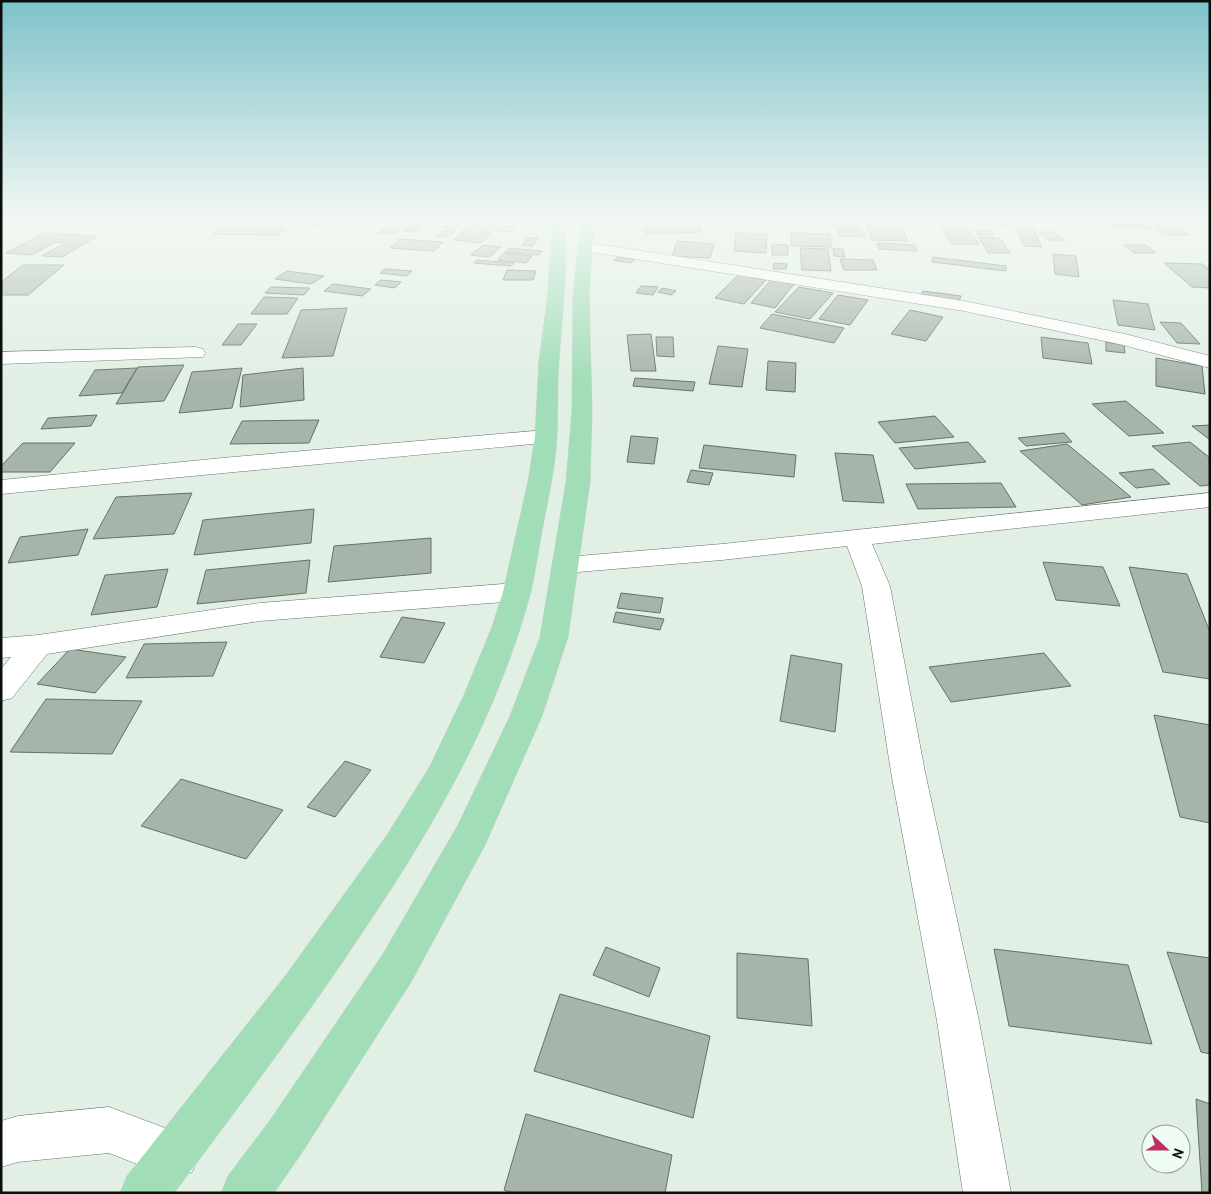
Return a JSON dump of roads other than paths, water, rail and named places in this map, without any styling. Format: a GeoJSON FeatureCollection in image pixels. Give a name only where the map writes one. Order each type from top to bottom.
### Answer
{"type":"FeatureCollection","features":[{"type":"Feature","properties":{"kind":"main road"},"geometry":{"type":"LineString","coordinates":[[144,1193],[301,989],[400,846],[443,774],[479,695],[506,627],[517,592],[540,482],[546,437],[549,361],[558,273]]}},
{"type":"Feature","properties":{"kind":"main road"},"geometry":{"type":"LineString","coordinates":[[245,1193],[287,1135],[397,968],[472,834],[526,716],[554,637],[579,473],[582,411],[581,296],[578,273]]}},
{"type":"Feature","properties":{"kind":"street"},"geometry":{"type":"LineString","coordinates":[[801,273],[1125,340],[1210,362]]}},
{"type":"Feature","properties":{"kind":"street"},"geometry":{"type":"LineString","coordinates":[[1,375],[8,358],[73,354],[196,353]]}},
{"type":"Feature","properties":{"kind":"street"},"geometry":{"type":"LineString","coordinates":[[1,487],[222,465],[546,437]]}},
{"type":"Feature","properties":{"kind":"street"},"geometry":{"type":"LineString","coordinates":[[566,565],[722,552],[1210,500]]}},
{"type":"Feature","properties":{"kind":"street"},"geometry":{"type":"LineString","coordinates":[[856,537],[876,586],[908,772],[958,1021],[987,1193]]}},
{"type":"Feature","properties":{"kind":"street"},"geometry":{"type":"LineString","coordinates":[[1,648],[38,645],[260,612],[517,592]]}},
{"type":"Feature","properties":{"kind":"street"},"geometry":{"type":"LineString","coordinates":[[1,690],[38,645]]}},
{"type":"Feature","properties":{"kind":"street"},"geometry":{"type":"LineString","coordinates":[[1,1144],[18,1139],[108,1130],[175,1155]]}}]}
